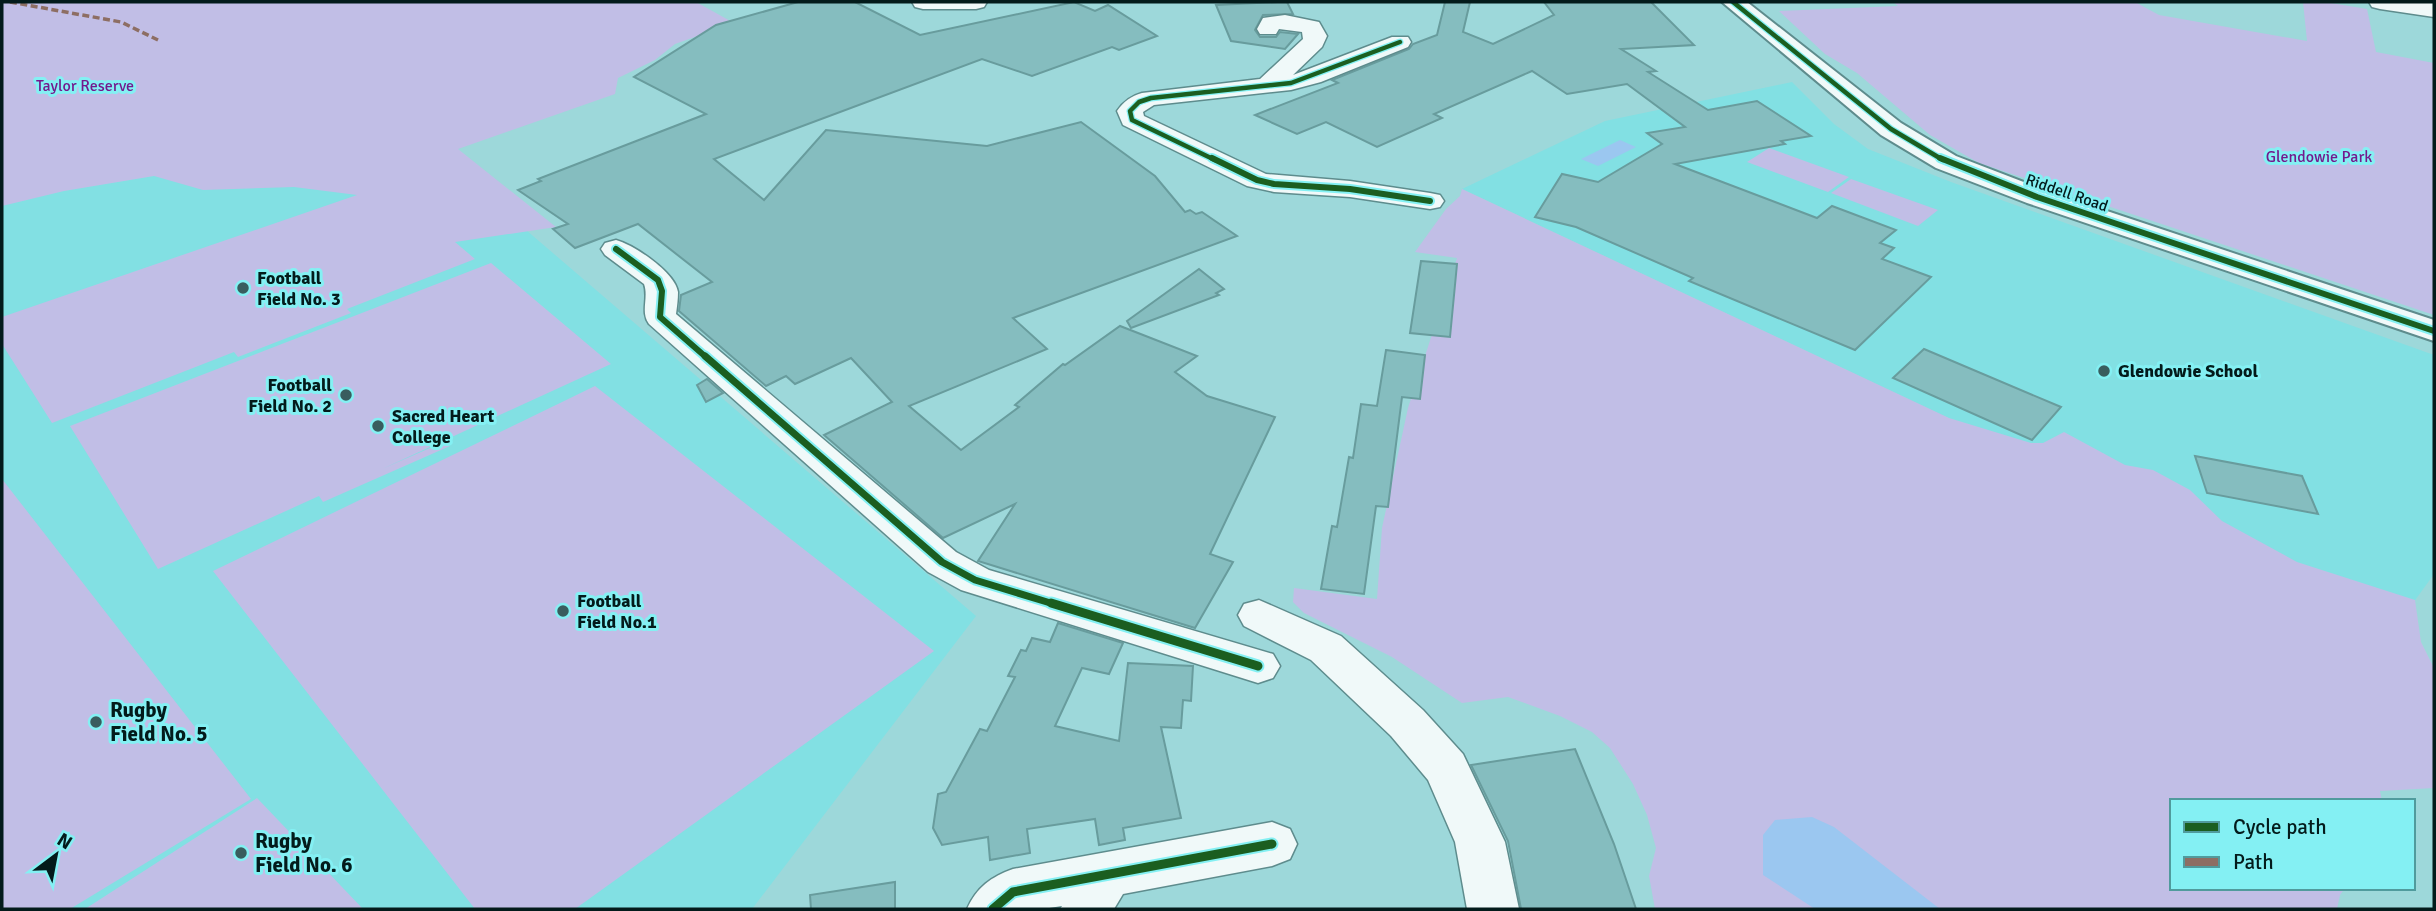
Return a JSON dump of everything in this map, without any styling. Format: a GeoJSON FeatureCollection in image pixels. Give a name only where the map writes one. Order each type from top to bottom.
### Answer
{"type":"FeatureCollection","features":[{"type":"Feature","properties":{"kind":"street"},"geometry":{"type":"LineString","coordinates":[[923,2],[976,2]]}},
{"type":"Feature","properties":{"kind":"street","name":"Riddell Road"},"geometry":{"type":"LineString","coordinates":[[1733,2],[1891,129],[1946,162],[2037,197],[2434,331]]}},
{"type":"Feature","properties":{"kind":"street"},"geometry":{"type":"LineString","coordinates":[[2380,2],[2434,10]]}},
{"type":"Feature","properties":{"kind":"street"},"geometry":{"type":"LineString","coordinates":[[1268,29],[1271,23],[1285,22],[1311,27],[1317,36],[1314,42],[1268,85]]}},
{"type":"Feature","properties":{"kind":"street"},"geometry":{"type":"LineString","coordinates":[[1400,42],[1312,77],[1268,85],[1151,98],[1139,102],[1130,111],[1132,120],[1257,180],[1274,184],[1350,189],[1430,201]]}},
{"type":"Feature","properties":{"kind":"street"},"geometry":{"type":"LineString","coordinates":[[616,249],[658,280],[662,291],[660,317],[942,562],[988,584],[1258,666]]}},
{"type":"Feature","properties":{"kind":"street"},"geometry":{"type":"LineString","coordinates":[[1259,615],[1326,648],[1407,723],[1446,768],[1480,842],[1493,909]]}},
{"type":"Feature","properties":{"kind":"street"},"geometry":{"type":"LineString","coordinates":[[993,909],[1013,892],[1097,891],[1272,844]]}},
{"type":"Feature","properties":{"kind":"shaded area","name":"Glendowie School"},"geometry":{"type":"Polygon","coordinates":[[[1792,82],[1834,124],[1868,149],[1951,182],[2434,355],[2434,574],[2395,628],[1462,189],[1605,121],[1792,82]]]}},
{"type":"Feature","properties":{"kind":"shaded area","name":"Sacred Heart College"},"geometry":{"type":"Polygon","coordinates":[[[413,133],[976,616],[752,909],[2,909],[2,178],[413,133]]]}},
{"type":"Feature","properties":{"kind":"shaded area"},"geometry":{"type":"Polygon","coordinates":[[[1620,140],[1636,147],[1598,166],[1581,159],[1620,140]]]}},
{"type":"Feature","properties":{"kind":"shaded area"},"geometry":{"type":"Polygon","coordinates":[[[1812,817],[1834,827],[1940,909],[1815,909],[1763,875],[1763,835],[1775,820],[1812,817]]]}},
{"type":"Feature","properties":{"kind":"green space","name":"Taylor Reserve"},"geometry":{"type":"Polygon","coordinates":[[[2,2],[696,2],[734,23],[675,44],[655,60],[618,78],[615,94],[458,149],[556,227],[455,242],[475,259],[347,309],[351,313],[238,357],[234,352],[52,423],[2,344],[2,317],[357,195],[294,187],[203,190],[154,176],[64,191],[2,206],[2,2]]]}},
{"type":"Feature","properties":{"kind":"green space","name":"Glendowie Park"},"geometry":{"type":"Polygon","coordinates":[[[1893,2],[2135,2],[2159,15],[2307,41],[2303,2],[2325,2],[2367,9],[2376,52],[2434,63],[2434,315],[1979,163],[1930,135],[1857,73],[1825,54],[1779,11],[1898,6],[1893,2]]]}},
{"type":"Feature","properties":{"kind":"green space"},"geometry":{"type":"Polygon","coordinates":[[[1769,148],[1849,177],[1828,192],[1747,162],[1769,148]]]}},
{"type":"Feature","properties":{"kind":"green space"},"geometry":{"type":"Polygon","coordinates":[[[1851,179],[1938,210],[1918,226],[1831,193],[1851,179]]]}},
{"type":"Feature","properties":{"kind":"green space"},"geometry":{"type":"Polygon","coordinates":[[[1462,189],[1949,418],[2031,443],[2043,443],[2064,432],[2125,465],[2153,470],[2190,490],[2222,521],[2297,562],[2415,600],[2421,642],[2434,668],[2434,788],[2380,791],[2382,799],[2170,799],[2170,890],[2344,890],[2337,909],[1655,909],[1649,876],[1656,848],[1647,815],[1633,784],[1610,748],[1592,732],[1560,716],[1508,697],[1462,703],[1392,657],[1304,613],[1293,602],[1294,588],[1377,599],[1382,528],[1408,408],[1457,258],[1415,252],[1446,209],[1460,196],[1462,189]]]}},
{"type":"Feature","properties":{"kind":"green space","name":"Football Field No. 2"},"geometry":{"type":"Polygon","coordinates":[[[491,263],[611,364],[382,469],[446,441],[450,446],[323,502],[319,496],[158,569],[70,426],[491,263]]]}},
{"type":"Feature","properties":{"kind":"green space","name":"Football Field No.1"},"geometry":{"type":"Polygon","coordinates":[[[595,386],[934,651],[575,909],[475,909],[213,571],[595,386]]]}},
{"type":"Feature","properties":{"kind":"green space","name":"Rugby Field No. 5"},"geometry":{"type":"Polygon","coordinates":[[[2,479],[251,799],[70,909],[2,909],[2,479]]]}},
{"type":"Feature","properties":{"kind":"green space","name":"Rugby Field No. 6"},"geometry":{"type":"Polygon","coordinates":[[[257,798],[363,909],[85,909],[257,798]]]}},
{"type":"Feature","properties":{"kind":"building"},"geometry":{"type":"Polygon","coordinates":[[[798,2],[855,2],[920,35],[1074,2],[1095,11],[1108,5],[1157,36],[1119,50],[1112,47],[1032,76],[982,59],[714,159],[764,200],[826,130],[987,146],[1081,122],[1155,176],[1185,212],[1202,212],[1237,236],[1013,318],[1047,349],[909,406],[961,450],[1019,407],[1015,405],[1063,364],[1120,326],[1197,356],[1175,372],[1207,396],[1275,417],[1210,554],[1233,562],[1195,628],[978,561],[1015,504],[943,538],[824,435],[892,402],[851,358],[795,384],[786,376],[766,386],[679,311],[681,295],[712,282],[638,224],[575,248],[553,229],[568,224],[518,190],[541,181],[538,179],[706,114],[634,77],[716,25],[798,2]]]}},
{"type":"Feature","properties":{"kind":"building"},"geometry":{"type":"Polygon","coordinates":[[[1287,2],[1293,14],[1263,15],[1255,30],[1260,37],[1276,37],[1280,32],[1298,34],[1285,49],[1231,41],[1216,5],[1287,2]]]}},
{"type":"Feature","properties":{"kind":"building"},"geometry":{"type":"Polygon","coordinates":[[[1445,2],[1470,2],[1463,32],[1493,44],[1554,15],[1544,2],[1651,2],[1694,45],[1621,49],[1656,71],[1648,72],[1708,110],[1757,101],[1811,136],[1781,141],[1785,144],[1675,164],[1817,218],[1832,206],[1896,230],[1880,243],[1894,248],[1882,259],[1931,277],[1855,350],[1689,281],[1693,278],[1576,227],[1535,217],[1562,174],[1598,182],[1662,144],[1647,133],[1685,127],[1627,84],[1567,94],[1532,71],[1434,114],[1442,118],[1377,147],[1326,122],[1297,134],[1255,115],[1338,83],[1332,80],[1437,35],[1445,2]]]}},
{"type":"Feature","properties":{"kind":"building"},"geometry":{"type":"Polygon","coordinates":[[[1421,261],[1457,264],[1450,337],[1410,333],[1421,261]]]}},
{"type":"Feature","properties":{"kind":"building"},"geometry":{"type":"Polygon","coordinates":[[[1199,269],[1224,289],[1216,293],[1219,295],[1131,328],[1127,321],[1199,269]]]}},
{"type":"Feature","properties":{"kind":"building"},"geometry":{"type":"Polygon","coordinates":[[[1924,349],[2061,407],[2032,440],[1893,378],[1924,349]]]}},
{"type":"Feature","properties":{"kind":"building"},"geometry":{"type":"Polygon","coordinates":[[[1386,350],[1425,355],[1420,399],[1402,397],[1388,507],[1376,506],[1364,594],[1321,589],[1332,526],[1337,527],[1349,457],[1353,458],[1361,404],[1377,406],[1386,350]]]}},
{"type":"Feature","properties":{"kind":"building"},"geometry":{"type":"Polygon","coordinates":[[[707,379],[723,393],[706,402],[697,385],[707,379]]]}},
{"type":"Feature","properties":{"kind":"building"},"geometry":{"type":"Polygon","coordinates":[[[2195,456],[2302,476],[2318,514],[2207,493],[2195,456]]]}},
{"type":"Feature","properties":{"kind":"building"},"geometry":{"type":"Polygon","coordinates":[[[1058,623],[1123,643],[1109,674],[1082,668],[1055,726],[1119,741],[1128,663],[1193,666],[1191,701],[1183,700],[1181,728],[1161,727],[1181,818],[1123,828],[1125,840],[1099,845],[1095,819],[1027,829],[1030,853],[990,860],[988,837],[942,845],[933,828],[938,794],[946,792],[980,729],[987,731],[1015,677],[1008,676],[1021,650],[1026,651],[1032,638],[1050,642],[1058,623]]]}},
{"type":"Feature","properties":{"kind":"building"},"geometry":{"type":"Polygon","coordinates":[[[1575,749],[1614,844],[1636,909],[1521,909],[1508,841],[1471,765],[1575,749]]]}},
{"type":"Feature","properties":{"kind":"building"},"geometry":{"type":"Polygon","coordinates":[[[895,882],[895,909],[811,909],[810,895],[895,882]]]}},
{"type":"Feature","properties":{"kind":"marked path"},"geometry":{"type":"LineString","coordinates":[[10,2],[121,22],[158,40]]}},
{"type":"Feature","properties":{"kind":"cycle path"},"geometry":{"type":"LineString","coordinates":[[1733,2],[1891,129],[1946,162],[2037,197],[2434,331]]}},
{"type":"Feature","properties":{"kind":"cycle path"},"geometry":{"type":"LineString","coordinates":[[1400,42],[1291,83],[1151,98],[1139,102],[1130,111],[1132,120],[1257,180],[1274,184],[1350,189],[1430,201]]}},
{"type":"Feature","properties":{"kind":"cycle path"},"geometry":{"type":"LineString","coordinates":[[616,249],[658,280],[662,291],[660,317],[942,562],[975,580],[1258,666]]}},
{"type":"Feature","properties":{"kind":"cycle path"},"geometry":{"type":"LineString","coordinates":[[993,909],[1013,892],[1272,844]]}},
{"type":"Feature","properties":{"kind":"place","name":"Football Field No. 3"},"geometry":{"type":"Point","coordinates":[243,288]}},
{"type":"Feature","properties":{"kind":"place","name":"Glendowie School"},"geometry":{"type":"Point","coordinates":[2104,371]}},
{"type":"Feature","properties":{"kind":"place","name":"Football Field No. 2"},"geometry":{"type":"Point","coordinates":[346,395]}},
{"type":"Feature","properties":{"kind":"place","name":"Sacred Heart College"},"geometry":{"type":"Point","coordinates":[378,426]}},
{"type":"Feature","properties":{"kind":"place","name":"Football Field No.1"},"geometry":{"type":"Point","coordinates":[563,611]}},
{"type":"Feature","properties":{"kind":"place","name":"Rugby Field No. 5"},"geometry":{"type":"Point","coordinates":[96,722]}},
{"type":"Feature","properties":{"kind":"place","name":"Rugby Field No. 6"},"geometry":{"type":"Point","coordinates":[241,853]}}]}
